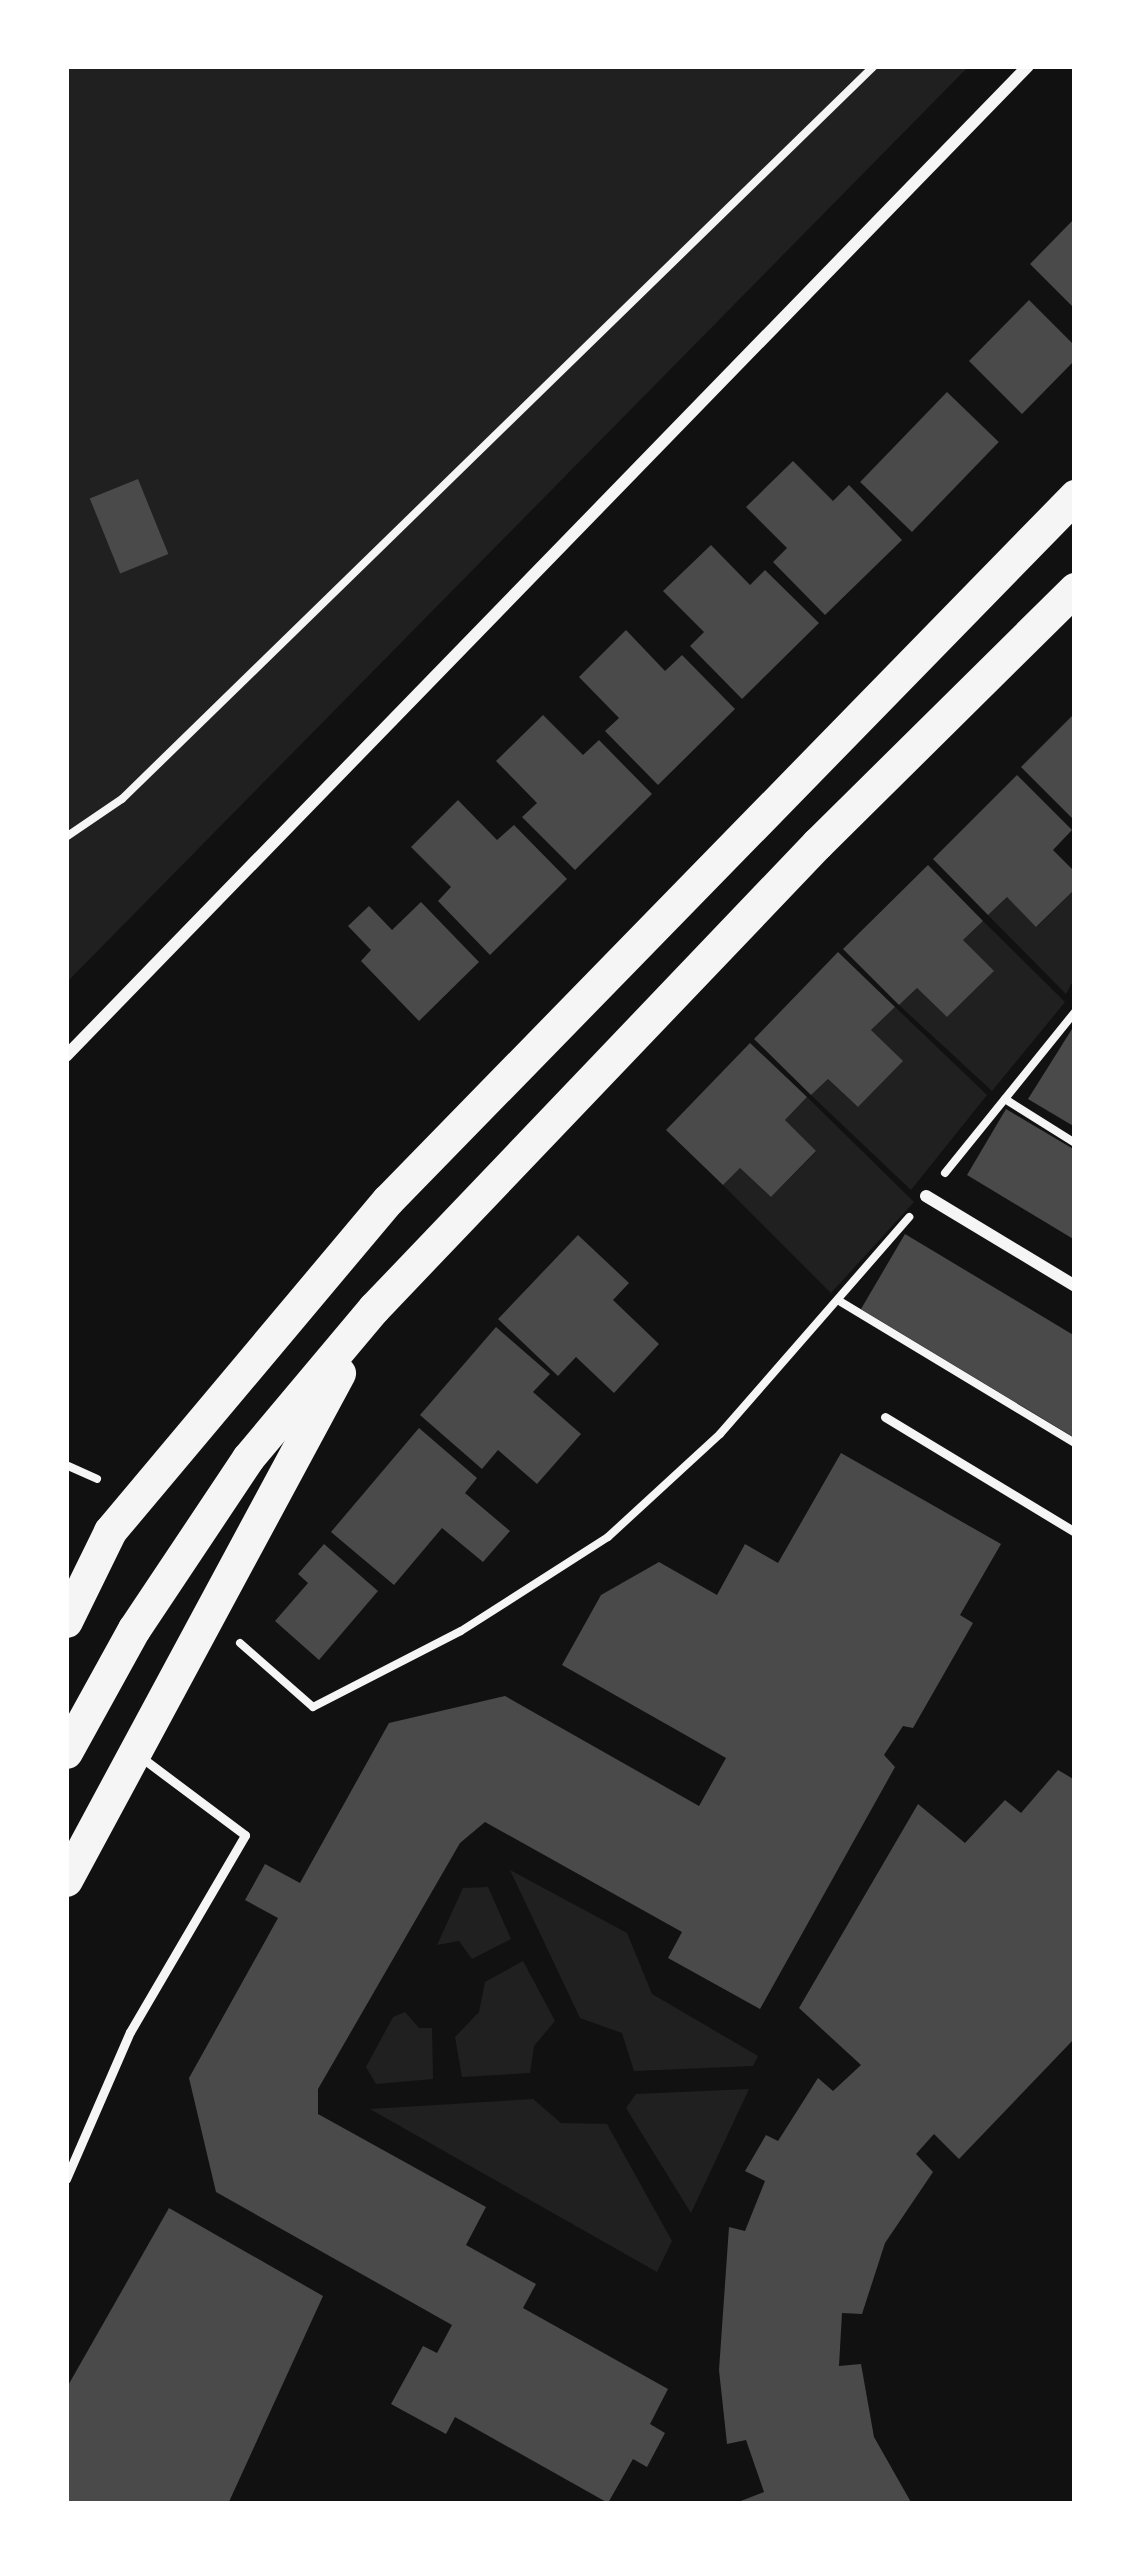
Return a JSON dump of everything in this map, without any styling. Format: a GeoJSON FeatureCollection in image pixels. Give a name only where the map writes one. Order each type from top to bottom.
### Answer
{"type":"FeatureCollection","features":[{"type":"Feature","properties":{"kind":"highway"},"geometry":{"type":"LineString","coordinates":[[66,1573],[110,1531],[388,1200],[1075,496]]}},
{"type":"Feature","properties":{"kind":"highway"},"geometry":{"type":"LineString","coordinates":[[66,1752],[134,1629],[248,1458],[374,1308],[817,844],[1075,589]]}},
{"type":"Feature","properties":{"kind":"highway"},"geometry":{"type":"LineString","coordinates":[[66,1880],[374,1308]]}},
{"type":"Feature","properties":{"kind":"highway"},"geometry":{"type":"LineString","coordinates":[[66,1621],[110,1531]]}},
{"type":"Feature","properties":{"kind":"street"},"geometry":{"type":"LineString","coordinates":[[66,1056],[1028,66]]}},
{"type":"Feature","properties":{"kind":"street"},"geometry":{"type":"LineString","coordinates":[[926,1196],[1075,1286]]}},
{"type":"Feature","properties":{"kind":"lane"},"geometry":{"type":"LineString","coordinates":[[885,1417],[1075,1532]]}},
{"type":"Feature","properties":{"kind":"lane"},"geometry":{"type":"LineString","coordinates":[[66,2179],[130,2032],[245,1835],[133,1752]]}},
{"type":"Feature","properties":{"kind":"path"},"geometry":{"type":"LineString","coordinates":[[66,837],[122,799],[874,66]]}},
{"type":"Feature","properties":{"kind":"path"},"geometry":{"type":"LineString","coordinates":[[207,1614],[313,1707],[461,1631],[608,1538],[720,1434],[841,1302],[1075,1012]]}},
{"type":"Feature","properties":{"kind":"path"},"geometry":{"type":"LineString","coordinates":[[1005,1099],[1075,1143]]}},
{"type":"Feature","properties":{"kind":"path"},"geometry":{"type":"LineString","coordinates":[[841,1302],[1075,1443]]}},
{"type":"Feature","properties":{"kind":"shaded area"},"geometry":{"type":"Polygon","coordinates":[[[66,66],[969,66],[66,983],[66,66]]]}},
{"type":"Feature","properties":{"kind":"shaded area"},"geometry":{"type":"Polygon","coordinates":[[[1075,889],[1075,977],[1066,994],[988,915],[1007,897],[1037,927],[1075,889]]]}},
{"type":"Feature","properties":{"kind":"shaded area"},"geometry":{"type":"Polygon","coordinates":[[[983,921],[1065,1002],[992,1091],[899,1005],[917,988],[947,1017],[993,972],[963,940],[983,921]]]}},
{"type":"Feature","properties":{"kind":"shaded area"},"geometry":{"type":"Polygon","coordinates":[[[895,1007],[987,1095],[911,1190],[811,1095],[828,1079],[858,1107],[902,1061],[871,1030],[895,1007]]]}},
{"type":"Feature","properties":{"kind":"shaded area"},"geometry":{"type":"Polygon","coordinates":[[[807,1097],[914,1202],[831,1293],[723,1185],[740,1168],[771,1197],[816,1152],[785,1120],[807,1097]]]}},
{"type":"Feature","properties":{"kind":"shaded area"},"geometry":{"type":"Polygon","coordinates":[[[510,1870],[627,1933],[652,1994],[758,2056],[753,2066],[634,2071],[622,2033],[580,2018],[510,1870]]]}},
{"type":"Feature","properties":{"kind":"shaded area"},"geometry":{"type":"Polygon","coordinates":[[[488,1887],[511,1939],[472,1959],[459,1941],[437,1945],[463,1888],[488,1887]]]}},
{"type":"Feature","properties":{"kind":"shaded area"},"geometry":{"type":"Polygon","coordinates":[[[523,1961],[555,2021],[534,2046],[530,2073],[462,2077],[455,2037],[479,2012],[485,1982],[523,1961]]]}},
{"type":"Feature","properties":{"kind":"shaded area"},"geometry":{"type":"Polygon","coordinates":[[[405,2012],[419,2028],[432,2028],[433,2079],[376,2084],[366,2067],[393,2017],[405,2012]]]}},
{"type":"Feature","properties":{"kind":"shaded area"},"geometry":{"type":"Polygon","coordinates":[[[749,2089],[691,2213],[626,2108],[636,2094],[749,2089]]]}},
{"type":"Feature","properties":{"kind":"shaded area"},"geometry":{"type":"Polygon","coordinates":[[[533,2099],[561,2123],[607,2124],[672,2241],[657,2272],[370,2109],[533,2099]]]}},
{"type":"Feature","properties":{"kind":"building"},"geometry":{"type":"Polygon","coordinates":[[[1075,218],[1075,309],[1030,264],[1075,218]]]}},
{"type":"Feature","properties":{"kind":"building"},"geometry":{"type":"Polygon","coordinates":[[[1029,300],[1075,346],[1075,360],[1022,414],[969,361],[1029,300]]]}},
{"type":"Feature","properties":{"kind":"building"},"geometry":{"type":"Polygon","coordinates":[[[947,392],[999,442],[912,532],[860,482],[947,392]]]}},
{"type":"Feature","properties":{"kind":"building"},"geometry":{"type":"Polygon","coordinates":[[[793,461],[833,501],[849,485],[902,540],[825,615],[773,562],[787,548],[746,507],[793,461]]]}},
{"type":"Feature","properties":{"kind":"building"},"geometry":{"type":"Polygon","coordinates":[[[138,479],[168,554],[120,574],[90,498],[138,479]]]}},
{"type":"Feature","properties":{"kind":"building"},"geometry":{"type":"Polygon","coordinates":[[[711,545],[750,585],[765,570],[819,623],[742,699],[690,646],[704,632],[663,591],[711,545]]]}},
{"type":"Feature","properties":{"kind":"building"},"geometry":{"type":"Polygon","coordinates":[[[626,630],[665,671],[682,655],[735,709],[658,785],[605,731],[619,718],[579,677],[626,630]]]}},
{"type":"Feature","properties":{"kind":"building"},"geometry":{"type":"Polygon","coordinates":[[[1075,713],[1075,821],[1021,767],[1075,713]]]}},
{"type":"Feature","properties":{"kind":"building"},"geometry":{"type":"Polygon","coordinates":[[[543,715],[583,755],[599,740],[652,794],[575,870],[522,817],[537,803],[496,761],[543,715]]]}},
{"type":"Feature","properties":{"kind":"building"},"geometry":{"type":"Polygon","coordinates":[[[1017,775],[1072,830],[1053,850],[1075,872],[1075,889],[1036,927],[1007,897],[988,915],[933,859],[1017,775]]]}},
{"type":"Feature","properties":{"kind":"building"},"geometry":{"type":"Polygon","coordinates":[[[458,800],[497,840],[514,825],[567,879],[490,955],[438,901],[451,887],[411,847],[458,800]]]}},
{"type":"Feature","properties":{"kind":"building"},"geometry":{"type":"Polygon","coordinates":[[[928,865],[983,921],[963,940],[994,971],[947,1017],[917,988],[899,1005],[843,949],[928,865]]]}},
{"type":"Feature","properties":{"kind":"building"},"geometry":{"type":"Polygon","coordinates":[[[421,902],[479,962],[419,1021],[361,961],[371,950],[348,926],[369,906],[392,930],[421,902]]]}},
{"type":"Feature","properties":{"kind":"building"},"geometry":{"type":"Polygon","coordinates":[[[838,952],[895,1007],[871,1030],[903,1061],[858,1107],[828,1079],[811,1095],[754,1039],[838,952]]]}},
{"type":"Feature","properties":{"kind":"building"},"geometry":{"type":"Polygon","coordinates":[[[1072,1029],[1075,1031],[1075,1127],[1028,1099],[1072,1029]]]}},
{"type":"Feature","properties":{"kind":"building"},"geometry":{"type":"Polygon","coordinates":[[[750,1043],[807,1097],[785,1120],[816,1151],[771,1197],[740,1168],[723,1185],[666,1130],[750,1043]]]}},
{"type":"Feature","properties":{"kind":"building"},"geometry":{"type":"Polygon","coordinates":[[[1006,1109],[1075,1150],[1075,1240],[967,1175],[1006,1109]]]}},
{"type":"Feature","properties":{"kind":"building"},"geometry":{"type":"Polygon","coordinates":[[[905,1234],[1075,1336],[1075,1438],[861,1309],[905,1234]]]}},
{"type":"Feature","properties":{"kind":"building"},"geometry":{"type":"Polygon","coordinates":[[[578,1235],[629,1283],[613,1300],[659,1344],[614,1393],[576,1357],[558,1376],[498,1319],[578,1235]]]}},
{"type":"Feature","properties":{"kind":"building"},"geometry":{"type":"Polygon","coordinates":[[[496,1327],[550,1374],[533,1392],[581,1434],[537,1484],[498,1450],[482,1469],[420,1415],[496,1327]]]}},
{"type":"Feature","properties":{"kind":"building"},"geometry":{"type":"Polygon","coordinates":[[[419,1428],[477,1478],[465,1493],[510,1531],[483,1562],[442,1528],[394,1585],[331,1532],[419,1428]]]}},
{"type":"Feature","properties":{"kind":"building"},"geometry":{"type":"Polygon","coordinates":[[[841,1453],[1001,1544],[960,1615],[973,1623],[913,1728],[903,1726],[884,1755],[895,1767],[760,2009],[668,1958],[682,1932],[485,1822],[460,1843],[318,2089],[318,2114],[486,2207],[466,2245],[536,2284],[523,2308],[668,2389],[650,2424],[665,2433],[647,2467],[633,2459],[608,2503],[455,2417],[446,2434],[391,2404],[423,2346],[437,2353],[452,2325],[216,2192],[189,2078],[278,1918],[245,1900],[265,1864],[300,1883],[389,1723],[505,1696],[699,1806],[726,1758],[562,1665],[601,1595],[659,1562],[717,1595],[745,1544],[778,1563],[841,1453]]]}},
{"type":"Feature","properties":{"kind":"building"},"geometry":{"type":"Polygon","coordinates":[[[324,1544],[378,1591],[319,1660],[275,1621],[308,1583],[298,1574],[324,1544]]]}},
{"type":"Feature","properties":{"kind":"building"},"geometry":{"type":"Polygon","coordinates":[[[1058,1770],[1075,1780],[1075,2038],[959,2159],[934,2134],[916,2154],[933,2172],[885,2243],[862,2314],[842,2313],[839,2366],[861,2364],[874,2437],[912,2504],[733,2504],[764,2492],[746,2440],[727,2444],[719,2370],[729,2227],[745,2231],[765,2181],[745,2171],[766,2135],[778,2141],[818,2078],[833,2091],[861,2065],[799,2008],[918,1804],[965,1843],[1005,1800],[1021,1813],[1058,1770]]]}},
{"type":"Feature","properties":{"kind":"building"},"geometry":{"type":"Polygon","coordinates":[[[169,2208],[323,2296],[228,2504],[66,2504],[66,2389],[169,2208]]]}}]}
